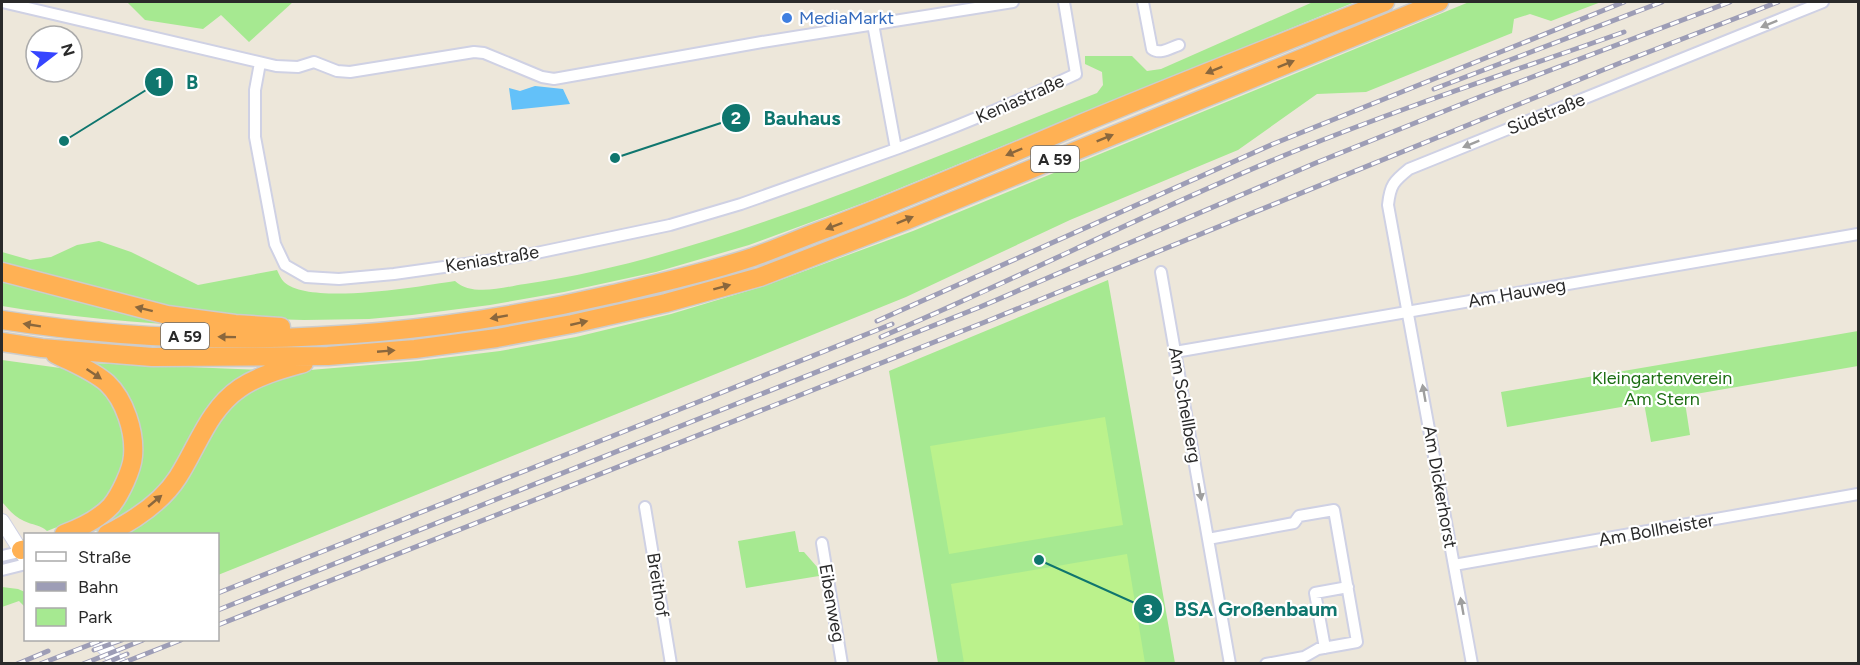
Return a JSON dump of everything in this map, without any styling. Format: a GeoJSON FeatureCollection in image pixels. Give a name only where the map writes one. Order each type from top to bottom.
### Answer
{"type":"FeatureCollection","features":[{"type":"Feature","properties":{"kind":"highway","name":"A 59"},"geometry":{"type":"LineString","coordinates":[[2,320],[40,326],[152,336],[276,338],[369,334],[493,318],[569,305],[659,284],[752,257],[902,199],[1115,110],[1385,2]]}},
{"type":"Feature","properties":{"kind":"highway","name":"A 59"},"geometry":{"type":"LineString","coordinates":[[2,342],[42,348],[152,357],[328,356],[415,349],[508,336],[666,303],[760,277],[907,220],[1439,2]]}},
{"type":"Feature","properties":{"kind":"highway"},"geometry":{"type":"LineString","coordinates":[[2,272],[167,315],[235,324],[369,334]]}},
{"type":"Feature","properties":{"kind":"highway"},"geometry":{"type":"LineString","coordinates":[[42,348],[93,372],[109,385],[129,421],[133,442],[133,458],[122,488],[111,506],[91,522],[66,533]]}},
{"type":"Feature","properties":{"kind":"highway"},"geometry":{"type":"LineString","coordinates":[[109,533],[128,523],[160,498],[177,478],[215,411],[239,388],[258,378],[328,356]]}},
{"type":"Feature","properties":{"kind":"main road"},"geometry":{"type":"LineString","coordinates":[[2,521],[20,556]]}},
{"type":"Feature","properties":{"kind":"main road"},"geometry":{"type":"LineString","coordinates":[[2,540],[20,556]]}},
{"type":"Feature","properties":{"kind":"main road"},"geometry":{"type":"LineString","coordinates":[[100,641],[120,663]]}},
{"type":"Feature","properties":{"kind":"street"},"geometry":{"type":"LineString","coordinates":[[2,2],[276,66],[298,67],[314,62],[337,71],[350,72],[474,52],[484,53],[542,77],[554,78],[1013,2]]}},
{"type":"Feature","properties":{"kind":"street","name":"Keniastraße"},"geometry":{"type":"LineString","coordinates":[[261,63],[255,90],[255,137],[275,244],[285,265],[306,277],[339,279],[394,274],[522,256],[670,225],[741,204],[952,129],[1013,104],[1076,74],[1064,2]]}},
{"type":"Feature","properties":{"kind":"street"},"geometry":{"type":"LineString","coordinates":[[1143,2],[1152,49],[1155,52],[1161,52],[1179,45]]}},
{"type":"Feature","properties":{"kind":"street","name":"Südstraße"},"geometry":{"type":"LineString","coordinates":[[1407,311],[1388,205],[1390,189],[1397,179],[1409,169],[1823,2]]}},
{"type":"Feature","properties":{"kind":"street"},"geometry":{"type":"LineString","coordinates":[[873,24],[896,149]]}},
{"type":"Feature","properties":{"kind":"street","name":"Am Hauweg"},"geometry":{"type":"LineString","coordinates":[[1175,352],[1858,234]]}},
{"type":"Feature","properties":{"kind":"street","name":"Am Schellberg"},"geometry":{"type":"LineString","coordinates":[[1161,272],[1230,663]]}},
{"type":"Feature","properties":{"kind":"street","name":"Am Dickerhorst"},"geometry":{"type":"LineString","coordinates":[[1407,311],[1472,663]]}},
{"type":"Feature","properties":{"kind":"street","name":"Am Bollheister"},"geometry":{"type":"LineString","coordinates":[[1454,566],[1858,495]]}},
{"type":"Feature","properties":{"kind":"street","name":"Breithof"},"geometry":{"type":"LineString","coordinates":[[645,507],[671,663]]}},
{"type":"Feature","properties":{"kind":"street"},"geometry":{"type":"LineString","coordinates":[[1208,539],[1294,523],[1299,516],[1334,510],[1357,642],[1318,649],[1304,657],[1266,663]]}},
{"type":"Feature","properties":{"kind":"street","name":"Eibenweg"},"geometry":{"type":"LineString","coordinates":[[822,543],[842,663]]}},
{"type":"Feature","properties":{"kind":"street"},"geometry":{"type":"LineString","coordinates":[[2,570],[20,556]]}},
{"type":"Feature","properties":{"kind":"street"},"geometry":{"type":"LineString","coordinates":[[1324,648],[1315,593],[1348,587]]}},
{"type":"Feature","properties":{"kind":"green space"},"geometry":{"type":"Polygon","coordinates":[[[127,2],[293,2],[249,42],[221,15],[203,29],[145,20],[127,2]]]}},
{"type":"Feature","properties":{"kind":"green space"},"geometry":{"type":"Polygon","coordinates":[[[1313,2],[1355,2],[866,202],[749,245],[656,272],[564,292],[490,305],[369,319],[237,318],[168,310],[2,265],[2,252],[30,260],[51,257],[77,245],[99,241],[131,252],[198,285],[277,270],[284,282],[297,289],[341,294],[393,290],[455,281],[470,289],[488,290],[598,271],[669,252],[809,206],[1097,93],[1103,85],[1102,72],[1085,64],[1085,56],[1132,56],[1147,71],[1161,69],[1313,2]]]}},
{"type":"Feature","properties":{"kind":"green space"},"geometry":{"type":"Polygon","coordinates":[[[1469,2],[1601,2],[1551,21],[1530,14],[1514,19],[1512,33],[1366,92],[1317,94],[1238,150],[1070,220],[906,297],[219,575],[219,533],[126,533],[166,504],[219,415],[261,382],[310,370],[500,351],[576,337],[671,314],[764,286],[913,231],[1469,2]]]}},
{"type":"Feature","properties":{"kind":"green space"},"geometry":{"type":"Polygon","coordinates":[[[2,280],[204,326],[103,319],[2,306],[2,280]]]}},
{"type":"Feature","properties":{"kind":"green space"},"geometry":{"type":"Polygon","coordinates":[[[1108,280],[1175,663],[938,663],[889,371],[1108,280]]]}},
{"type":"Feature","properties":{"kind":"green space","name":"Kleingartenverein Am Stern"},"geometry":{"type":"Polygon","coordinates":[[[1858,331],[1858,366],[1684,396],[1690,435],[1651,442],[1644,403],[1507,427],[1501,392],[1858,331]]]}},
{"type":"Feature","properties":{"kind":"green space"},"geometry":{"type":"Polygon","coordinates":[[[2,360],[75,370],[89,375],[118,406],[128,455],[116,484],[105,501],[88,515],[47,531],[18,517],[2,502],[2,360]]]}},
{"type":"Feature","properties":{"kind":"green space"},"geometry":{"type":"Polygon","coordinates":[[[90,363],[263,370],[156,494],[107,528],[97,532],[96,529],[139,441],[90,363]]]}},
{"type":"Feature","properties":{"kind":"green space"},"geometry":{"type":"Polygon","coordinates":[[[1105,417],[1123,525],[949,554],[930,446],[1105,417]]]}},
{"type":"Feature","properties":{"kind":"green space"},"geometry":{"type":"Polygon","coordinates":[[[795,531],[799,552],[804,552],[818,568],[819,576],[746,588],[738,541],[795,531]]]}},
{"type":"Feature","properties":{"kind":"green space"},"geometry":{"type":"Polygon","coordinates":[[[1127,554],[1145,663],[964,663],[951,584],[1127,554]]]}},
{"type":"Feature","properties":{"kind":"green space"},"geometry":{"type":"Polygon","coordinates":[[[2,587],[24,592],[24,606],[19,601],[2,607],[2,587]]]}},
{"type":"Feature","properties":{"kind":"water"},"geometry":{"type":"Polygon","coordinates":[[[535,86],[563,89],[570,104],[512,110],[509,88],[520,91],[535,86]]]}},
{"type":"Feature","properties":{"kind":"railway"},"geometry":{"type":"LineString","coordinates":[[877,321],[1273,144],[1624,2]]}},
{"type":"Feature","properties":{"kind":"railway"},"geometry":{"type":"LineString","coordinates":[[1434,89],[1662,2]]}},
{"type":"Feature","properties":{"kind":"railway"},"geometry":{"type":"LineString","coordinates":[[219,610],[980,307],[1318,162],[1482,96],[1730,2]]}},
{"type":"Feature","properties":{"kind":"railway"},"geometry":{"type":"LineString","coordinates":[[219,625],[985,322],[1620,63],[1778,2]]}},
{"type":"Feature","properties":{"kind":"railway"},"geometry":{"type":"LineString","coordinates":[[881,337],[1295,151],[1418,104],[1624,32]]}},
{"type":"Feature","properties":{"kind":"railway"},"geometry":{"type":"LineString","coordinates":[[219,593],[892,324]]}},
{"type":"Feature","properties":{"kind":"railway"},"geometry":{"type":"LineString","coordinates":[[40,664],[99,641]]}},
{"type":"Feature","properties":{"kind":"railway"},"geometry":{"type":"LineString","coordinates":[[94,650],[119,641]]}},
{"type":"Feature","properties":{"kind":"railway"},"geometry":{"type":"LineString","coordinates":[[83,664],[140,641]]}},
{"type":"Feature","properties":{"kind":"railway"},"geometry":{"type":"LineString","coordinates":[[120,664],[178,641]]}},
{"type":"Feature","properties":{"kind":"railway"},"geometry":{"type":"LineString","coordinates":[[17,664],[48,651]]}},
{"type":"Feature","properties":{"kind":"railway"},"geometry":{"type":"LineString","coordinates":[[103,664],[127,654]]}},
{"type":"Feature","properties":{"kind":"place","name":"MediaMarkt"},"geometry":{"type":"Point","coordinates":[787,18]}},
{"type":"Feature","properties":{"kind":"place","name":"B"},"geometry":{"type":"Point","coordinates":[64,141]}},
{"type":"Feature","properties":{"kind":"place","name":"Bauhaus"},"geometry":{"type":"Point","coordinates":[615,158]}},
{"type":"Feature","properties":{"kind":"place","name":"BSA Großenbaum"},"geometry":{"type":"Point","coordinates":[1039,560]}}]}
